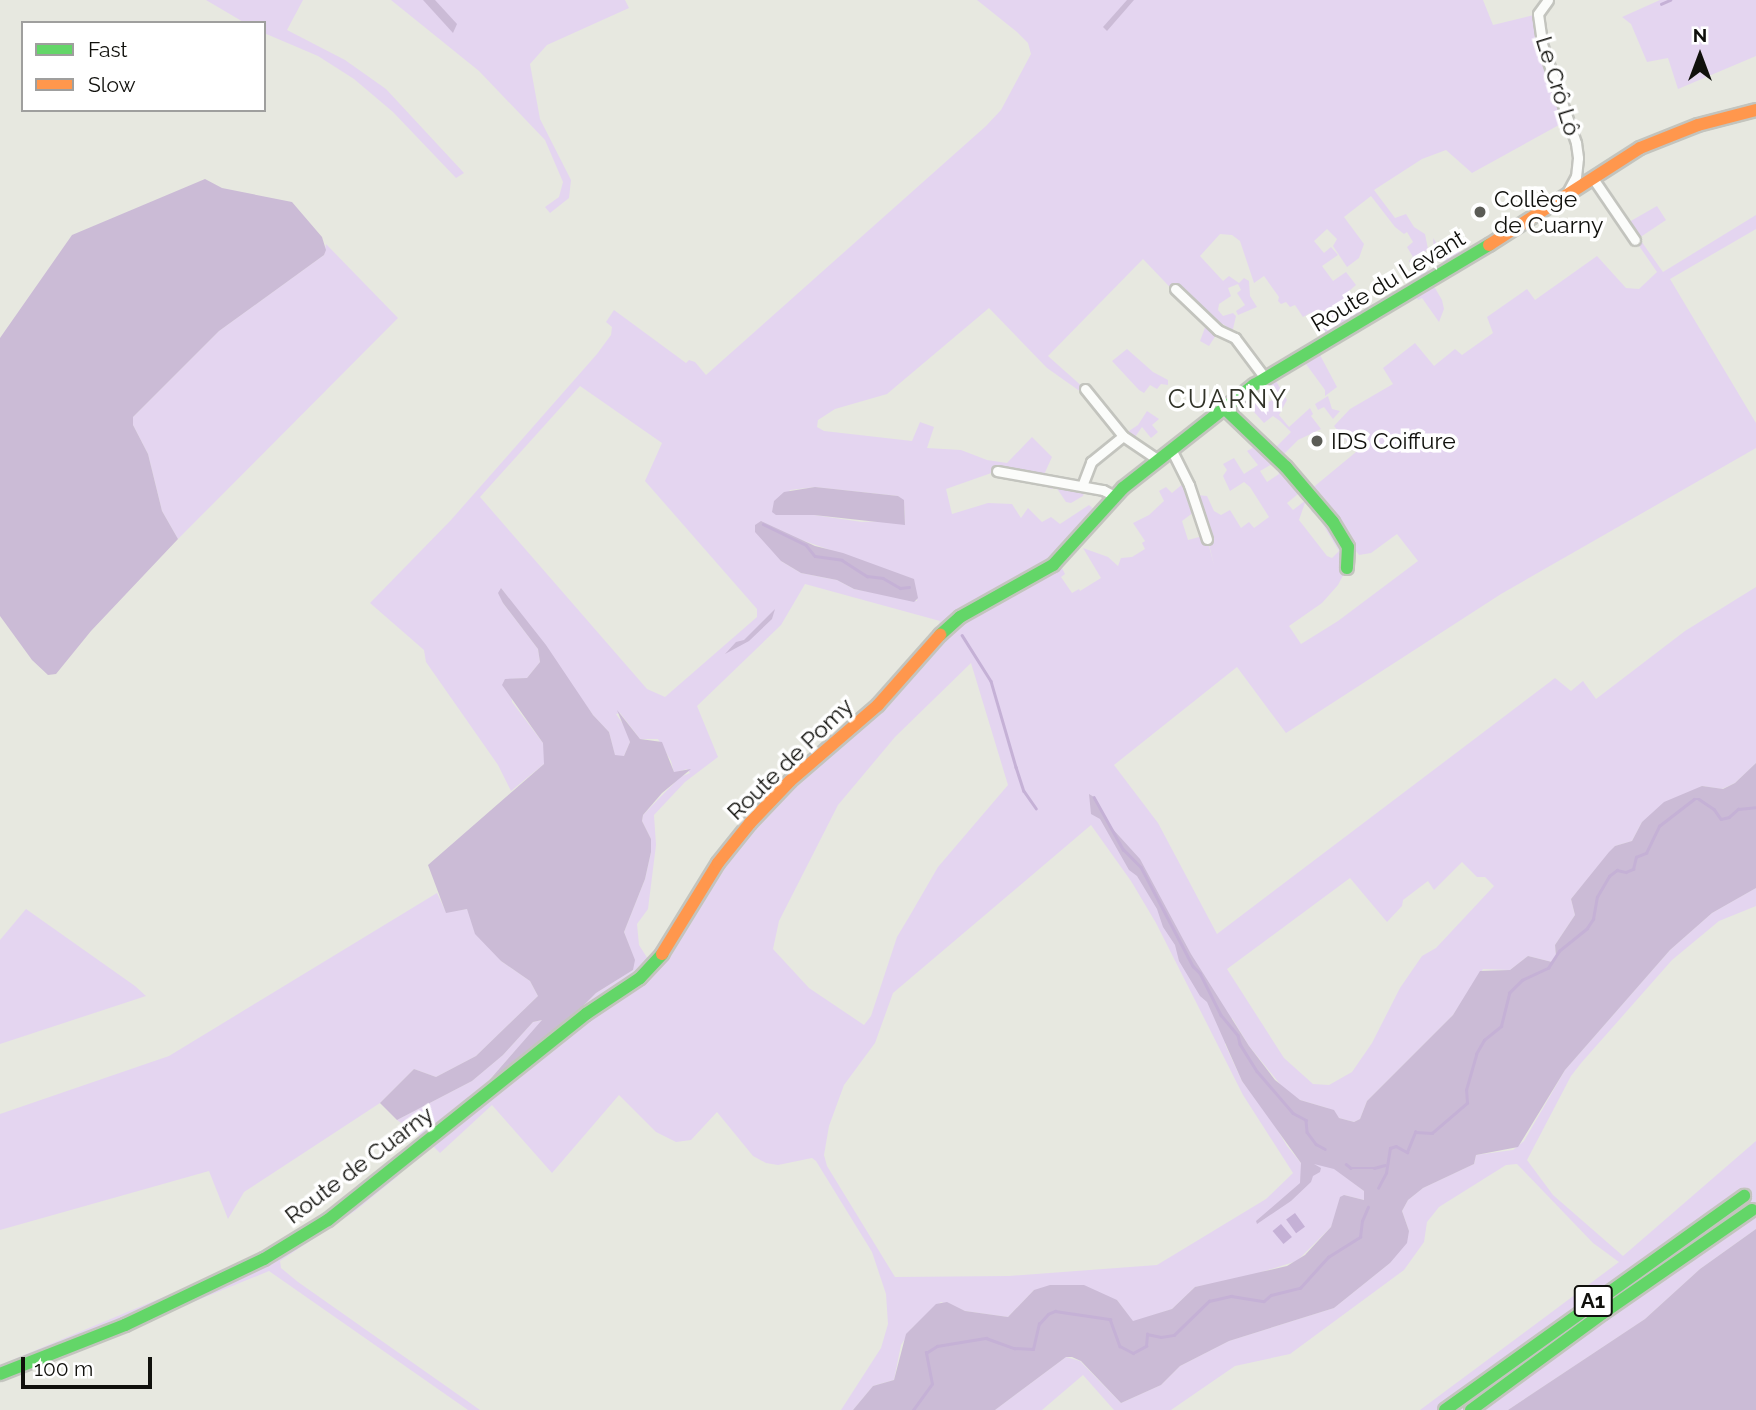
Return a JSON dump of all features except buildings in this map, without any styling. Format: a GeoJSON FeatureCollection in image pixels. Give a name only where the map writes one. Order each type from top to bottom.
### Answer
{"type":"FeatureCollection","features":[{"type":"Feature","properties":{"kind":"main road","name":"Route du Levant"},"geometry":{"type":"LineString","coordinates":[[1115,496],[1157,459],[1265,378],[1504,236],[1595,176],[1658,139],[1756,110]]}},
{"type":"Feature","properties":{"kind":"main road"},"geometry":{"type":"LineString","coordinates":[[1224,408],[1286,467],[1333,522],[1348,547],[1347,568]]}},
{"type":"Feature","properties":{"kind":"main road","name":"Route de Pomy"},"geometry":{"type":"LineString","coordinates":[[640,978],[659,959],[718,863],[750,823],[790,781],[878,705],[941,633],[960,617],[1058,561],[1115,496]]}},
{"type":"Feature","properties":{"kind":"main road","name":"Route de Cuarny"},"geometry":{"type":"LineString","coordinates":[[0,1374],[174,1301],[264,1259],[317,1227],[393,1171],[586,1014],[640,978]]}},
{"type":"Feature","properties":{"kind":"main road","name":"A1"},"geometry":{"type":"LineString","coordinates":[[1446,1410],[1595,1300],[1744,1196]]}},
{"type":"Feature","properties":{"kind":"main road","name":"A1"},"geometry":{"type":"LineString","coordinates":[[1471,1410],[1603,1312],[1752,1210]]}},
{"type":"Feature","properties":{"kind":"street","name":"Le Crô Lô"},"geometry":{"type":"LineString","coordinates":[[1548,0],[1538,14],[1546,62],[1574,135],[1578,158],[1585,174],[1595,176]]}},
{"type":"Feature","properties":{"kind":"street","name":"Le Crô Lô"},"geometry":{"type":"LineString","coordinates":[[1566,195],[1576,176],[1578,158]]}},
{"type":"Feature","properties":{"kind":"street"},"geometry":{"type":"LineString","coordinates":[[1595,176],[1635,240]]}},
{"type":"Feature","properties":{"kind":"street"},"geometry":{"type":"LineString","coordinates":[[1175,289],[1218,330],[1235,338],[1265,378]]}},
{"type":"Feature","properties":{"kind":"street"},"geometry":{"type":"LineString","coordinates":[[1085,388],[1123,436],[1157,459]]}},
{"type":"Feature","properties":{"kind":"street"},"geometry":{"type":"LineString","coordinates":[[1083,486],[1088,466],[1123,436]]}},
{"type":"Feature","properties":{"kind":"street"},"geometry":{"type":"LineString","coordinates":[[1171,449],[1189,485],[1207,539]]}},
{"type":"Feature","properties":{"kind":"street"},"geometry":{"type":"LineString","coordinates":[[997,471],[1083,486],[1115,496]]}},
{"type":"Feature","properties":{"kind":"shaded area"},"geometry":{"type":"Polygon","coordinates":[[[206,0],[303,0],[287,30],[345,60],[386,89],[464,173],[456,178],[393,112],[354,79],[318,56],[266,34],[266,21],[242,21],[206,0]]]}},
{"type":"Feature","properties":{"kind":"shaded area"},"geometry":{"type":"Polygon","coordinates":[[[391,0],[625,0],[629,8],[547,45],[530,64],[540,119],[571,180],[569,198],[550,213],[545,207],[559,197],[563,182],[545,140],[479,71],[391,0]]]}},
{"type":"Feature","properties":{"kind":"shaded area"},"geometry":{"type":"Polygon","coordinates":[[[423,0],[435,0],[457,24],[453,33],[423,0]]]}},
{"type":"Feature","properties":{"kind":"shaded area"},"geometry":{"type":"Polygon","coordinates":[[[977,0],[1483,0],[1493,25],[1538,14],[1542,44],[1568,120],[1472,173],[1446,150],[1422,159],[1374,190],[1395,218],[1406,214],[1414,227],[1425,234],[1428,249],[1423,253],[1427,270],[1435,272],[1422,279],[1409,261],[1413,257],[1407,247],[1413,242],[1407,232],[1404,234],[1395,227],[1371,196],[1344,217],[1364,244],[1359,258],[1347,267],[1333,246],[1337,239],[1327,229],[1314,241],[1324,253],[1331,247],[1338,255],[1322,266],[1333,281],[1346,272],[1356,285],[1348,292],[1362,311],[1373,304],[1376,309],[1329,338],[1310,313],[1303,317],[1295,305],[1290,307],[1286,302],[1281,304],[1264,276],[1254,283],[1240,241],[1232,235],[1220,234],[1200,256],[1223,281],[1229,276],[1239,283],[1244,278],[1249,281],[1250,296],[1257,307],[1238,315],[1236,311],[1245,305],[1237,293],[1241,290],[1238,284],[1228,288],[1231,296],[1219,304],[1218,310],[1223,316],[1233,313],[1236,316],[1233,329],[1232,331],[1223,324],[1209,346],[1200,341],[1206,325],[1143,259],[1048,356],[1085,389],[1081,392],[1047,368],[989,308],[887,394],[835,409],[818,420],[817,427],[824,431],[912,441],[920,422],[934,427],[927,448],[961,450],[987,460],[1007,463],[1032,437],[1052,457],[1042,479],[997,471],[946,489],[952,514],[988,503],[1012,504],[1021,518],[1028,508],[1042,522],[1051,517],[1060,524],[1089,505],[1100,514],[1058,560],[1065,574],[1061,577],[1072,593],[1101,578],[1083,548],[1108,557],[1118,566],[1121,558],[1132,557],[1145,549],[1142,543],[1145,541],[1133,523],[1149,515],[1164,501],[1159,491],[1166,487],[1172,493],[1185,482],[1194,512],[1182,521],[1188,540],[1203,536],[1207,539],[1214,565],[1197,495],[1207,496],[1214,511],[1221,515],[1230,510],[1241,528],[1249,522],[1254,528],[1269,517],[1250,487],[1244,482],[1230,491],[1223,476],[1227,470],[1223,464],[1234,458],[1244,474],[1258,465],[1247,451],[1259,444],[1279,460],[1260,471],[1267,482],[1279,474],[1278,471],[1283,467],[1303,490],[1287,503],[1293,510],[1306,500],[1299,520],[1327,556],[1332,558],[1339,551],[1319,518],[1311,511],[1319,505],[1348,547],[1347,568],[1338,585],[1322,603],[1289,626],[1301,644],[1338,621],[1418,561],[1397,534],[1371,553],[1359,555],[1310,490],[1356,452],[1334,426],[1350,409],[1393,384],[1383,368],[1415,343],[1434,366],[1455,349],[1462,355],[1493,333],[1487,317],[1527,289],[1535,300],[1597,256],[1626,288],[1639,289],[1657,272],[1635,240],[1639,238],[1663,272],[1756,215],[1756,229],[1670,279],[1756,423],[1756,448],[1501,594],[1286,733],[1237,667],[1114,765],[1158,823],[1217,934],[1555,678],[1571,691],[1583,681],[1596,699],[1685,631],[1756,587],[1756,763],[1735,783],[1722,789],[1702,786],[1642,822],[1632,841],[1615,846],[1571,899],[1575,915],[1555,945],[1556,956],[1552,962],[1528,956],[1510,970],[1483,969],[1453,1015],[1367,1101],[1360,1119],[1354,1122],[1339,1118],[1327,1108],[1300,1100],[1284,1089],[1249,1046],[1232,1018],[1225,1044],[1242,1081],[1268,1114],[1287,1146],[1301,1163],[1323,1164],[1334,1168],[1364,1191],[1364,1200],[1344,1195],[1331,1227],[1297,1261],[1239,1279],[1195,1287],[1172,1309],[1133,1322],[1117,1300],[1034,1290],[1008,1317],[965,1311],[941,1302],[912,1328],[901,1345],[894,1380],[873,1386],[853,1410],[841,1410],[881,1348],[888,1324],[886,1294],[872,1252],[816,1161],[812,1158],[778,1165],[766,1163],[753,1156],[717,1112],[691,1140],[676,1142],[656,1132],[619,1095],[552,1173],[492,1105],[440,1153],[429,1142],[394,1171],[398,1176],[355,1211],[280,1261],[281,1268],[298,1282],[480,1410],[468,1410],[269,1271],[0,1381],[0,1365],[250,1261],[347,1201],[424,1139],[397,1120],[472,1081],[503,1055],[533,1022],[543,1020],[487,1082],[504,1072],[574,1015],[596,993],[633,970],[633,956],[624,932],[645,879],[651,852],[651,839],[642,821],[643,815],[680,777],[690,773],[687,769],[674,773],[671,761],[658,739],[640,739],[620,713],[616,714],[628,731],[630,742],[624,756],[615,756],[609,732],[593,715],[501,588],[503,603],[538,649],[540,662],[527,678],[510,679],[512,702],[543,743],[545,752],[544,764],[511,791],[498,765],[426,662],[424,650],[370,603],[451,520],[597,354],[611,335],[612,327],[606,322],[614,310],[686,363],[689,360],[695,362],[706,375],[1001,110],[1031,54],[1028,43],[977,0]],[[580,386],[480,497],[647,689],[665,697],[757,617],[757,609],[645,481],[662,443],[580,386]],[[815,487],[790,490],[776,515],[814,515],[862,522],[905,524],[904,501],[898,496],[815,487]],[[793,537],[781,561],[801,573],[837,580],[854,589],[917,601],[913,579],[793,537]],[[805,584],[781,625],[697,706],[718,757],[685,782],[654,815],[656,845],[648,909],[637,924],[639,945],[648,959],[707,870],[784,779],[885,688],[937,631],[940,621],[805,584]],[[971,663],[895,737],[838,805],[779,921],[773,949],[809,988],[864,1025],[871,1016],[897,937],[938,867],[1008,785],[971,663]],[[1091,825],[893,993],[875,1043],[844,1085],[829,1126],[824,1155],[827,1166],[895,1277],[1009,1276],[1157,1265],[1266,1199],[1293,1173],[1243,1095],[1156,923],[1131,881],[1091,825]],[[1462,862],[1434,890],[1428,881],[1403,900],[1402,906],[1387,922],[1350,878],[1227,969],[1284,1058],[1313,1084],[1329,1085],[1352,1072],[1372,1043],[1400,988],[1422,956],[1436,948],[1494,886],[1485,877],[1477,877],[1462,862]]]}},
{"type":"Feature","properties":{"kind":"shaded area"},"geometry":{"type":"Polygon","coordinates":[[[1127,0],[1134,0],[1107,31],[1103,27],[1127,0]]]}},
{"type":"Feature","properties":{"kind":"shaded area"},"geometry":{"type":"Polygon","coordinates":[[[1660,0],[1756,0],[1756,56],[1678,89],[1668,58],[1647,62],[1631,24],[1622,17],[1660,0]]]}},
{"type":"Feature","properties":{"kind":"shaded area"},"geometry":{"type":"Polygon","coordinates":[[[205,179],[222,188],[292,202],[322,237],[326,250],[324,255],[219,331],[133,417],[133,425],[148,454],[162,511],[178,539],[91,631],[56,674],[48,675],[32,660],[0,616],[0,338],[72,235],[205,179]]]}},
{"type":"Feature","properties":{"kind":"shaded area"},"geometry":{"type":"Polygon","coordinates":[[[1657,206],[1666,220],[1639,238],[1629,222],[1657,206]]]}},
{"type":"Feature","properties":{"kind":"shaded area"},"geometry":{"type":"Polygon","coordinates":[[[1433,238],[1441,250],[1453,243],[1462,256],[1446,265],[1434,250],[1433,238]]]}},
{"type":"Feature","properties":{"kind":"shaded area"},"geometry":{"type":"Polygon","coordinates":[[[326,244],[398,318],[178,539],[162,511],[148,454],[133,425],[133,417],[219,331],[324,255],[326,244]]]}},
{"type":"Feature","properties":{"kind":"shaded area"},"geometry":{"type":"Polygon","coordinates":[[[1428,287],[1435,288],[1442,300],[1444,309],[1439,322],[1422,298],[1418,300],[1415,295],[1428,287]]]}},
{"type":"Feature","properties":{"kind":"shaded area"},"geometry":{"type":"Polygon","coordinates":[[[1127,349],[1153,372],[1168,380],[1168,385],[1161,384],[1157,389],[1150,385],[1144,393],[1139,390],[1112,361],[1127,349]]]}},
{"type":"Feature","properties":{"kind":"shaded area"},"geometry":{"type":"Polygon","coordinates":[[[1320,355],[1337,387],[1325,396],[1325,390],[1306,364],[1320,355]]]}},
{"type":"Feature","properties":{"kind":"shaded area"},"geometry":{"type":"Polygon","coordinates":[[[1275,379],[1287,400],[1279,415],[1289,427],[1310,408],[1313,414],[1311,416],[1321,429],[1298,440],[1283,455],[1276,447],[1291,432],[1280,421],[1273,416],[1264,423],[1246,403],[1234,413],[1232,410],[1252,393],[1261,407],[1272,400],[1264,385],[1275,379]]]}},
{"type":"Feature","properties":{"kind":"shaded area"},"geometry":{"type":"Polygon","coordinates":[[[1328,396],[1332,409],[1340,411],[1333,419],[1324,407],[1318,410],[1315,404],[1328,396]]]}},
{"type":"Feature","properties":{"kind":"shaded area"},"geometry":{"type":"Polygon","coordinates":[[[1147,411],[1159,419],[1152,425],[1158,432],[1151,438],[1142,427],[1135,437],[1137,440],[1123,435],[1138,425],[1147,411]]]}},
{"type":"Feature","properties":{"kind":"shaded area"},"geometry":{"type":"Polygon","coordinates":[[[1043,483],[1085,488],[1083,496],[1071,503],[1066,502],[1056,487],[1051,489],[1043,483]]]}},
{"type":"Feature","properties":{"kind":"shaded area"},"geometry":{"type":"Polygon","coordinates":[[[815,487],[898,496],[904,500],[905,525],[814,515],[776,515],[772,512],[774,501],[784,492],[815,487]]]}},
{"type":"Feature","properties":{"kind":"shaded area"},"geometry":{"type":"Polygon","coordinates":[[[761,521],[815,546],[843,553],[914,579],[918,598],[914,602],[854,589],[837,580],[801,573],[781,561],[755,532],[755,525],[761,521]]]}},
{"type":"Feature","properties":{"kind":"shaded area"},"geometry":{"type":"Polygon","coordinates":[[[501,588],[546,645],[593,715],[609,732],[615,755],[624,756],[630,742],[617,710],[640,739],[662,742],[674,772],[691,769],[662,793],[643,815],[642,821],[651,839],[651,852],[645,879],[624,932],[635,960],[633,970],[596,993],[574,1015],[485,1085],[542,1020],[533,1022],[503,1055],[472,1081],[397,1120],[380,1103],[414,1069],[436,1077],[476,1056],[538,996],[530,981],[501,961],[475,934],[467,909],[446,913],[428,865],[544,764],[543,743],[502,685],[505,679],[527,678],[540,662],[538,649],[503,603],[498,593],[501,588]]]}},
{"type":"Feature","properties":{"kind":"shaded area"},"geometry":{"type":"Polygon","coordinates":[[[775,609],[772,619],[749,641],[725,654],[736,642],[744,640],[775,609]]]}},
{"type":"Feature","properties":{"kind":"shaded area"},"geometry":{"type":"Polygon","coordinates":[[[1756,763],[1756,888],[1712,913],[1670,950],[1565,1070],[1518,1147],[1476,1155],[1474,1164],[1423,1188],[1408,1200],[1402,1211],[1409,1231],[1407,1243],[1390,1263],[1334,1308],[1229,1341],[1180,1366],[1161,1385],[1121,1403],[1081,1361],[1066,1357],[995,1410],[853,1410],[873,1386],[894,1380],[906,1334],[936,1304],[947,1302],[965,1311],[1008,1317],[1034,1290],[1050,1285],[1084,1285],[1117,1300],[1133,1321],[1172,1309],[1195,1287],[1287,1266],[1305,1255],[1331,1227],[1340,1197],[1344,1195],[1364,1200],[1364,1191],[1334,1169],[1314,1164],[1321,1168],[1311,1182],[1291,1201],[1257,1224],[1256,1221],[1300,1183],[1301,1163],[1242,1081],[1207,1002],[1200,996],[1179,961],[1175,945],[1163,927],[1157,909],[1137,876],[1129,870],[1100,819],[1091,814],[1089,794],[1094,797],[1110,826],[1140,859],[1191,954],[1249,1046],[1275,1080],[1300,1100],[1334,1110],[1339,1118],[1354,1122],[1360,1119],[1367,1101],[1453,1015],[1480,971],[1510,970],[1528,956],[1552,962],[1556,956],[1555,945],[1575,915],[1571,899],[1609,852],[1615,846],[1632,841],[1642,822],[1664,802],[1702,786],[1723,789],[1735,783],[1756,763]]]}},
{"type":"Feature","properties":{"kind":"shaded area"},"geometry":{"type":"Polygon","coordinates":[[[1756,888],[1756,906],[1719,921],[1672,960],[1582,1062],[1571,1076],[1527,1160],[1553,1195],[1623,1256],[1756,1141],[1756,1229],[1700,1269],[1645,1319],[1508,1410],[1420,1410],[1619,1262],[1593,1243],[1517,1164],[1506,1165],[1439,1207],[1427,1222],[1424,1242],[1404,1270],[1290,1354],[1235,1366],[1171,1410],[1114,1410],[1083,1375],[1042,1410],[995,1410],[1066,1357],[1080,1361],[1121,1403],[1161,1385],[1180,1366],[1229,1341],[1334,1308],[1390,1263],[1409,1231],[1402,1211],[1408,1200],[1423,1188],[1474,1164],[1476,1155],[1513,1150],[1524,1141],[1565,1070],[1670,950],[1712,913],[1756,888]]]}},
{"type":"Feature","properties":{"kind":"shaded area"},"geometry":{"type":"Polygon","coordinates":[[[437,893],[446,912],[467,909],[501,961],[530,981],[538,996],[476,1056],[436,1077],[414,1069],[380,1103],[244,1192],[228,1219],[209,1171],[0,1230],[0,1114],[169,1056],[437,893]]]}},
{"type":"Feature","properties":{"kind":"shaded area"},"geometry":{"type":"Polygon","coordinates":[[[26,909],[146,996],[0,1044],[0,940],[26,909]]]}},
{"type":"Feature","properties":{"kind":"shaded area"},"geometry":{"type":"Polygon","coordinates":[[[1295,1213],[1305,1227],[1296,1233],[1286,1219],[1295,1213]]]}},
{"type":"Feature","properties":{"kind":"shaded area"},"geometry":{"type":"Polygon","coordinates":[[[1281,1224],[1292,1237],[1284,1244],[1273,1231],[1281,1224]]]}},
{"type":"Feature","properties":{"kind":"shaded area"},"geometry":{"type":"Polygon","coordinates":[[[1756,1229],[1756,1410],[1508,1410],[1645,1319],[1700,1269],[1756,1229]]]}},
{"type":"Feature","properties":{"kind":"waterway"},"geometry":{"type":"LineString","coordinates":[[1661,4],[1670,0]]}},
{"type":"Feature","properties":{"kind":"waterway"},"geometry":{"type":"LineString","coordinates":[[763,524],[806,545],[815,556],[842,560],[867,576],[883,578],[900,588],[909,587]]}},
{"type":"Feature","properties":{"kind":"waterway"},"geometry":{"type":"LineString","coordinates":[[962,635],[991,681],[1024,791],[1036,808]]}},
{"type":"Feature","properties":{"kind":"waterway"},"geometry":{"type":"LineString","coordinates":[[1094,797],[1123,849],[1141,867],[1193,966],[1200,973],[1221,1015],[1238,1035],[1240,1044],[1257,1071],[1293,1113],[1306,1120],[1307,1132],[1316,1144],[1325,1149]]}},
{"type":"Feature","properties":{"kind":"waterway"},"geometry":{"type":"LineString","coordinates":[[1378,1188],[1386,1173],[1390,1148],[1396,1146],[1407,1152],[1415,1132],[1432,1133],[1467,1103],[1466,1090],[1476,1054],[1484,1040],[1501,1026],[1509,993],[1522,980],[1548,968],[1559,951],[1587,928],[1593,919],[1597,897],[1609,876],[1617,870],[1626,872],[1633,869],[1636,857],[1646,853],[1659,826],[1694,799],[1699,799],[1714,809],[1721,819],[1729,817],[1738,809],[1756,807]]}},
{"type":"Feature","properties":{"kind":"waterway"},"geometry":{"type":"LineString","coordinates":[[1346,1164],[1351,1168],[1385,1165]]}},
{"type":"Feature","properties":{"kind":"waterway"},"geometry":{"type":"LineString","coordinates":[[913,1410],[932,1384],[926,1353],[937,1346],[986,1338],[1014,1348],[1033,1349],[1039,1324],[1055,1311],[1110,1319],[1120,1346],[1133,1353],[1146,1346],[1147,1334],[1161,1337],[1174,1335],[1209,1301],[1231,1296],[1264,1301],[1271,1295],[1300,1288],[1328,1257],[1360,1237],[1362,1221],[1368,1207]]}},
{"type":"Feature","properties":{"kind":"traffic: fast"},"geometry":{"type":"LineString","coordinates":[[940,635],[960,617],[1053,565],[1123,488],[1254,385],[1489,245]]}},
{"type":"Feature","properties":{"kind":"traffic: fast"},"geometry":{"type":"LineString","coordinates":[[1224,408],[1286,467],[1333,522],[1348,547],[1347,568]]}},
{"type":"Feature","properties":{"kind":"traffic: fast"},"geometry":{"type":"LineString","coordinates":[[0,1374],[125,1325],[264,1259],[328,1220],[586,1014],[640,978],[662,954]]}},
{"type":"Feature","properties":{"kind":"traffic: fast"},"geometry":{"type":"LineString","coordinates":[[1445,1410],[1744,1196]]}},
{"type":"Feature","properties":{"kind":"traffic: fast"},"geometry":{"type":"LineString","coordinates":[[1471,1410],[1603,1313],[1752,1210]]}},
{"type":"Feature","properties":{"kind":"traffic: slow"},"geometry":{"type":"LineString","coordinates":[[1489,245],[1640,148],[1698,125],[1756,110]]}},
{"type":"Feature","properties":{"kind":"traffic: slow"},"geometry":{"type":"LineString","coordinates":[[662,954],[718,863],[750,823],[790,781],[878,705],[940,635]]}},
{"type":"Feature","properties":{"kind":"place","name":"Collège de Cuarny"},"geometry":{"type":"Point","coordinates":[1480,212]}},
{"type":"Feature","properties":{"kind":"place","name":"IDS Coiffure"},"geometry":{"type":"Point","coordinates":[1317,441]}},
{"type":"Feature","properties":{"kind":"district","name":"CUARNY"},"geometry":{"type":"Point","coordinates":[1228,400]}}]}
